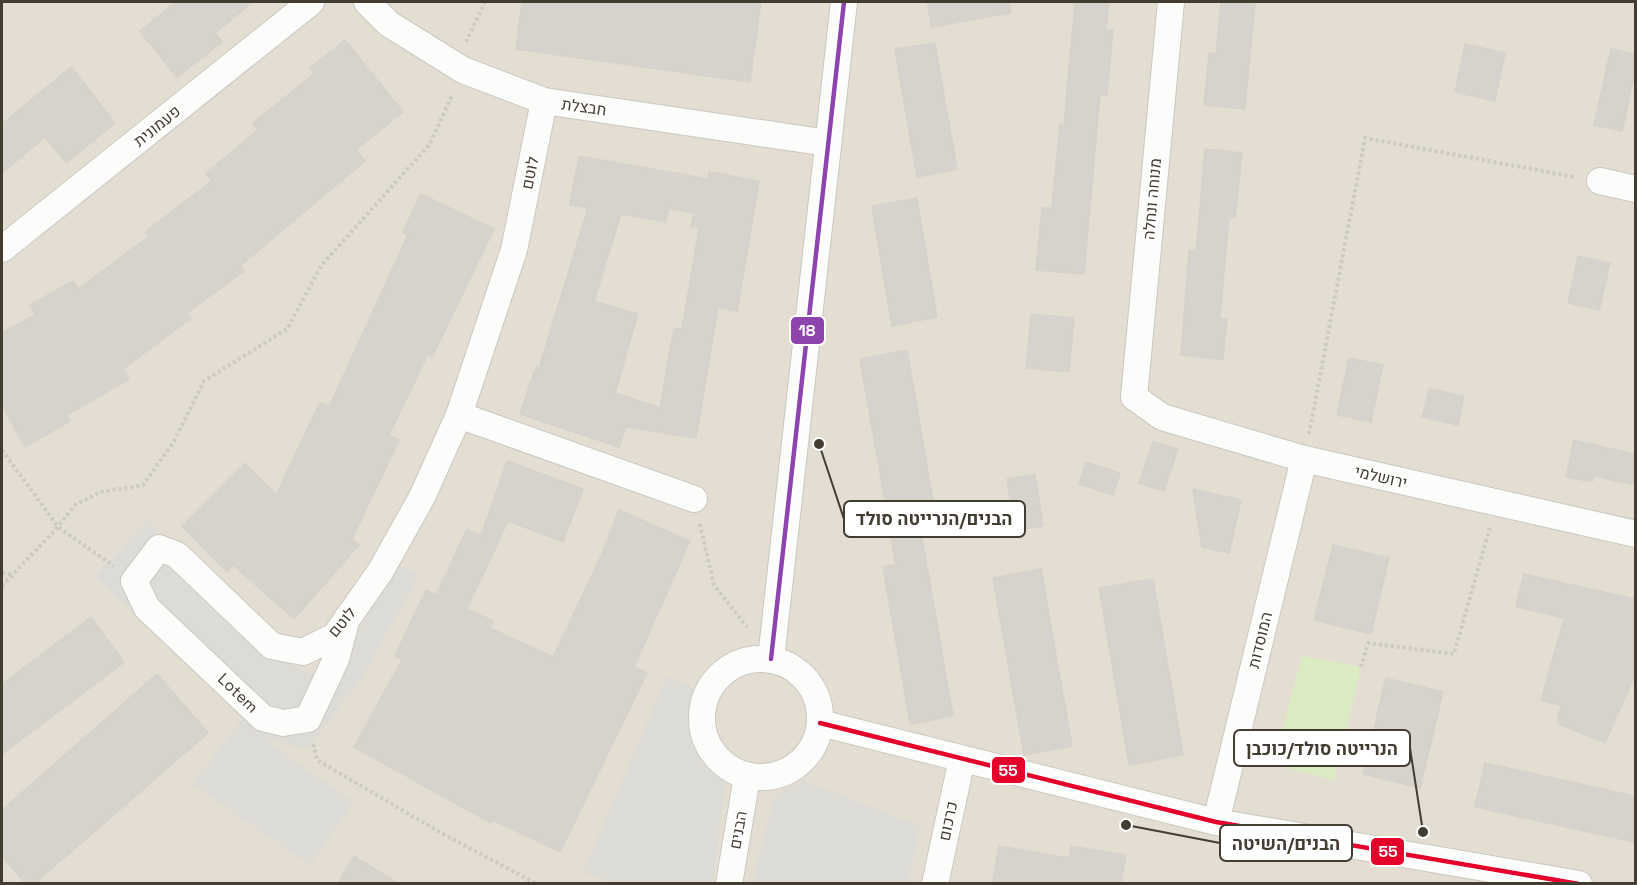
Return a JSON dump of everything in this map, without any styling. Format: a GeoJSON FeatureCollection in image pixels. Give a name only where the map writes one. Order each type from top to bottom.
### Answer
{"type":"FeatureCollection","features":[{"type":"Feature","properties":{"kind":"street","name":"פעמונית"},"geometry":{"type":"LineString","coordinates":[[2,249],[311,2]]}},
{"type":"Feature","properties":{"kind":"street","name":"חבצלת"},"geometry":{"type":"LineString","coordinates":[[367,2],[389,24],[459,68],[544,101],[828,143]]}},
{"type":"Feature","properties":{"kind":"street"},"geometry":{"type":"LineString","coordinates":[[771,659],[844,2]]}},
{"type":"Feature","properties":{"kind":"street","name":"מנוחה ונחלה"},"geometry":{"type":"LineString","coordinates":[[1134,397],[1171,2]]}},
{"type":"Feature","properties":{"kind":"street","name":"לוטם"},"geometry":{"type":"LineString","coordinates":[[134,581],[159,548],[177,555],[272,646],[303,652],[335,636],[380,572],[422,497],[459,415],[514,250],[544,101]]}},
{"type":"Feature","properties":{"kind":"street"},"geometry":{"type":"LineString","coordinates":[[1600,181],[1635,189]]}},
{"type":"Feature","properties":{"kind":"street","name":"ירושלמי"},"geometry":{"type":"LineString","coordinates":[[1134,397],[1162,417],[1304,459],[1635,534]]}},
{"type":"Feature","properties":{"kind":"street"},"geometry":{"type":"LineString","coordinates":[[459,415],[694,499]]}},
{"type":"Feature","properties":{"kind":"street","name":"המוסדות"},"geometry":{"type":"LineString","coordinates":[[1216,822],[1304,459]]}},
{"type":"Feature","properties":{"kind":"street","name":"Lotem"},"geometry":{"type":"LineString","coordinates":[[134,581],[147,608],[263,718],[283,723],[308,719]]}},
{"type":"Feature","properties":{"kind":"street"},"geometry":{"type":"LineString","coordinates":[[308,719],[336,659],[348,618]]}},
{"type":"Feature","properties":{"kind":"street"},"geometry":{"type":"LineString","coordinates":[[750,659],[771,659],[788,664],[808,682],[819,705],[820,723],[815,743],[804,760],[787,772],[768,778],[747,777],[729,769],[714,755],[704,737],[701,717],[705,697],[715,679],[731,666],[750,659]]}},
{"type":"Feature","properties":{"kind":"street"},"geometry":{"type":"LineString","coordinates":[[820,723],[1216,822],[1579,883]]}},
{"type":"Feature","properties":{"kind":"street","name":"כרכום"},"geometry":{"type":"LineString","coordinates":[[935,884],[962,759]]}},
{"type":"Feature","properties":{"kind":"street","name":"הבנים"},"geometry":{"type":"LineString","coordinates":[[729,884],[747,777]]}},
{"type":"Feature","properties":{"kind":"path"},"geometry":{"type":"LineString","coordinates":[[2,586],[58,527],[75,505],[102,492],[143,485],[173,443],[204,381],[286,329],[321,266],[430,144],[485,2]]}},
{"type":"Feature","properties":{"kind":"path"},"geometry":{"type":"LineString","coordinates":[[1304,459],[1365,138],[1600,181]]}},
{"type":"Feature","properties":{"kind":"path"},"geometry":{"type":"LineString","coordinates":[[2,450],[58,527],[134,581]]}},
{"type":"Feature","properties":{"kind":"path"},"geometry":{"type":"LineString","coordinates":[[694,499],[714,585],[771,659]]}},
{"type":"Feature","properties":{"kind":"path"},"geometry":{"type":"LineString","coordinates":[[1361,667],[1368,643],[1454,654],[1496,503]]}},
{"type":"Feature","properties":{"kind":"path"},"geometry":{"type":"LineString","coordinates":[[2,573],[11,574]]}},
{"type":"Feature","properties":{"kind":"path"},"geometry":{"type":"LineString","coordinates":[[308,719],[316,760],[443,834],[537,884]]}},
{"type":"Feature","properties":{"kind":"shaded area"},"geometry":{"type":"Polygon","coordinates":[[[2,2],[1635,2],[1635,883],[2,883],[2,2]]]}},
{"type":"Feature","properties":{"kind":"shaded area"},"geometry":{"type":"Polygon","coordinates":[[[150,519],[177,568],[268,652],[327,683],[397,565],[420,573],[364,675],[307,749],[263,739],[354,802],[310,865],[192,784],[244,716],[95,576],[150,519]]]}},
{"type":"Feature","properties":{"kind":"shaded area"},"geometry":{"type":"Polygon","coordinates":[[[667,676],[697,690],[691,737],[700,762],[725,782],[713,883],[615,883],[583,872],[667,676]]]}},
{"type":"Feature","properties":{"kind":"shaded area"},"geometry":{"type":"Polygon","coordinates":[[[804,781],[920,826],[908,883],[752,883],[774,796],[804,781]]]}},
{"type":"Feature","properties":{"kind":"green space"},"geometry":{"type":"Polygon","coordinates":[[[1302,656],[1361,667],[1334,780],[1273,764],[1302,656]]]}},
{"type":"Feature","properties":{"kind":"building"},"geometry":{"type":"Polygon","coordinates":[[[176,2],[253,2],[215,33],[222,42],[177,77],[140,31],[176,2]]]}},
{"type":"Feature","properties":{"kind":"building"},"geometry":{"type":"Polygon","coordinates":[[[522,2],[761,2],[750,82],[516,49],[522,2]]]}},
{"type":"Feature","properties":{"kind":"building"},"geometry":{"type":"Polygon","coordinates":[[[927,2],[1010,2],[1011,13],[932,27],[927,2]]]}},
{"type":"Feature","properties":{"kind":"building"},"geometry":{"type":"Polygon","coordinates":[[[1075,2],[1109,2],[1106,30],[1113,30],[1107,95],[1100,94],[1084,274],[1036,270],[1042,208],[1052,208],[1060,124],[1064,124],[1075,2]]]}},
{"type":"Feature","properties":{"kind":"building"},"geometry":{"type":"Polygon","coordinates":[[[1221,2],[1255,2],[1245,109],[1204,105],[1209,53],[1216,54],[1221,2]]]}},
{"type":"Feature","properties":{"kind":"building"},"geometry":{"type":"Polygon","coordinates":[[[345,40],[403,112],[356,150],[365,161],[240,266],[244,271],[187,313],[191,318],[123,369],[129,379],[67,415],[70,421],[25,447],[2,405],[2,333],[35,315],[30,305],[73,281],[78,289],[149,236],[145,232],[212,181],[206,173],[258,130],[253,123],[314,74],[310,68],[345,40]]]}},
{"type":"Feature","properties":{"kind":"building"},"geometry":{"type":"Polygon","coordinates":[[[935,43],[957,169],[917,177],[895,49],[935,43]]]}},
{"type":"Feature","properties":{"kind":"building"},"geometry":{"type":"Polygon","coordinates":[[[1465,44],[1505,53],[1495,101],[1455,92],[1465,44]]]}},
{"type":"Feature","properties":{"kind":"building"},"geometry":{"type":"Polygon","coordinates":[[[1611,49],[1635,54],[1635,71],[1622,131],[1594,125],[1611,49]]]}},
{"type":"Feature","properties":{"kind":"building"},"geometry":{"type":"Polygon","coordinates":[[[71,67],[115,123],[66,163],[45,137],[2,173],[2,124],[71,67]]]}},
{"type":"Feature","properties":{"kind":"building"},"geometry":{"type":"Polygon","coordinates":[[[1205,149],[1242,153],[1235,218],[1229,218],[1220,319],[1227,319],[1223,360],[1181,355],[1189,251],[1196,252],[1205,149]]]}},
{"type":"Feature","properties":{"kind":"building"},"geometry":{"type":"Polygon","coordinates":[[[579,156],[708,179],[709,172],[759,181],[737,311],[718,308],[696,438],[626,427],[619,447],[520,414],[536,367],[539,368],[588,208],[570,205],[579,156]],[[669,208],[665,222],[621,214],[594,301],[638,314],[615,393],[660,408],[674,328],[682,329],[699,228],[691,226],[694,213],[669,208]]]}},
{"type":"Feature","properties":{"kind":"building"},"geometry":{"type":"Polygon","coordinates":[[[421,194],[494,229],[432,357],[428,354],[389,435],[399,440],[352,539],[359,545],[294,619],[233,565],[227,572],[182,526],[245,463],[276,495],[320,402],[329,407],[408,235],[403,232],[421,194]]]}},
{"type":"Feature","properties":{"kind":"building"},"geometry":{"type":"Polygon","coordinates":[[[917,198],[937,317],[892,326],[872,206],[917,198]]]}},
{"type":"Feature","properties":{"kind":"building"},"geometry":{"type":"Polygon","coordinates":[[[1578,256],[1610,263],[1599,310],[1568,303],[1578,256]]]}},
{"type":"Feature","properties":{"kind":"building"},"geometry":{"type":"Polygon","coordinates":[[[1031,314],[1074,318],[1069,372],[1026,368],[1031,314]]]}},
{"type":"Feature","properties":{"kind":"building"},"geometry":{"type":"Polygon","coordinates":[[[907,350],[938,529],[921,532],[953,716],[910,724],[883,567],[896,565],[860,359],[907,350]]]}},
{"type":"Feature","properties":{"kind":"building"},"geometry":{"type":"Polygon","coordinates":[[[1349,358],[1383,365],[1371,422],[1337,415],[1349,358]]]}},
{"type":"Feature","properties":{"kind":"building"},"geometry":{"type":"Polygon","coordinates":[[[1429,389],[1464,396],[1458,425],[1422,417],[1429,389]]]}},
{"type":"Feature","properties":{"kind":"building"},"geometry":{"type":"Polygon","coordinates":[[[1574,440],[1635,454],[1635,485],[1594,476],[1592,482],[1566,477],[1574,440]]]}},
{"type":"Feature","properties":{"kind":"building"},"geometry":{"type":"Polygon","coordinates":[[[1153,442],[1178,449],[1164,491],[1139,483],[1153,442]]]}},
{"type":"Feature","properties":{"kind":"building"},"geometry":{"type":"Polygon","coordinates":[[[507,461],[583,489],[563,542],[508,521],[467,609],[493,621],[490,628],[553,657],[601,556],[619,510],[690,541],[634,667],[647,673],[560,852],[493,820],[491,823],[354,747],[402,660],[395,656],[426,590],[436,595],[467,529],[481,536],[507,461]]]}},
{"type":"Feature","properties":{"kind":"building"},"geometry":{"type":"Polygon","coordinates":[[[1086,462],[1120,473],[1113,495],[1079,484],[1086,462]]]}},
{"type":"Feature","properties":{"kind":"building"},"geometry":{"type":"Polygon","coordinates":[[[1035,474],[1043,526],[1015,530],[1007,479],[1035,474]]]}},
{"type":"Feature","properties":{"kind":"building"},"geometry":{"type":"Polygon","coordinates":[[[1193,489],[1241,500],[1229,553],[1202,547],[1193,489]]]}},
{"type":"Feature","properties":{"kind":"building"},"geometry":{"type":"Polygon","coordinates":[[[1333,545],[1389,558],[1371,634],[1314,620],[1333,545]]]}},
{"type":"Feature","properties":{"kind":"building"},"geometry":{"type":"Polygon","coordinates":[[[1041,569],[1072,746],[1024,755],[993,578],[1041,569]]]}},
{"type":"Feature","properties":{"kind":"building"},"geometry":{"type":"Polygon","coordinates":[[[1524,574],[1635,599],[1635,675],[1605,743],[1557,723],[1561,706],[1541,700],[1564,618],[1516,607],[1524,574]]]}},
{"type":"Feature","properties":{"kind":"building"},"geometry":{"type":"Polygon","coordinates":[[[1153,579],[1183,755],[1129,765],[1099,588],[1153,579]]]}},
{"type":"Feature","properties":{"kind":"building"},"geometry":{"type":"Polygon","coordinates":[[[91,617],[124,662],[2,754],[2,684],[91,617]]]}},
{"type":"Feature","properties":{"kind":"building"},"geometry":{"type":"Polygon","coordinates":[[[157,674],[208,733],[34,884],[26,884],[2,856],[2,810],[157,674]]]}},
{"type":"Feature","properties":{"kind":"building"},"geometry":{"type":"Polygon","coordinates":[[[1386,678],[1443,692],[1420,788],[1363,774],[1386,678]]]}},
{"type":"Feature","properties":{"kind":"building"},"geometry":{"type":"Polygon","coordinates":[[[1485,763],[1635,796],[1635,842],[1475,807],[1485,763]]]}},
{"type":"Feature","properties":{"kind":"building"},"geometry":{"type":"Polygon","coordinates":[[[999,846],[1069,858],[1071,846],[1126,855],[1121,884],[992,884],[999,846]]]}},
{"type":"Feature","properties":{"kind":"building"},"geometry":{"type":"Polygon","coordinates":[[[354,856],[399,884],[337,884],[354,856]]]}},
{"type":"Feature","properties":{"kind":"transit line","name":"18"},"geometry":{"type":"LineString","coordinates":[[771,659],[844,2]]}},
{"type":"Feature","properties":{"kind":"transit line","name":"55"},"geometry":{"type":"LineString","coordinates":[[820,723],[1216,822],[1579,884]]}},
{"type":"Feature","properties":{"kind":"place","name":"הבנים/הנרייטה סולד"},"geometry":{"type":"Point","coordinates":[819,444]}},
{"type":"Feature","properties":{"kind":"place","name":"הבנים/השיטה"},"geometry":{"type":"Point","coordinates":[1126,825]}},
{"type":"Feature","properties":{"kind":"place","name":"הנרייטה סולד/כוכבן"},"geometry":{"type":"Point","coordinates":[1423,832]}}]}
